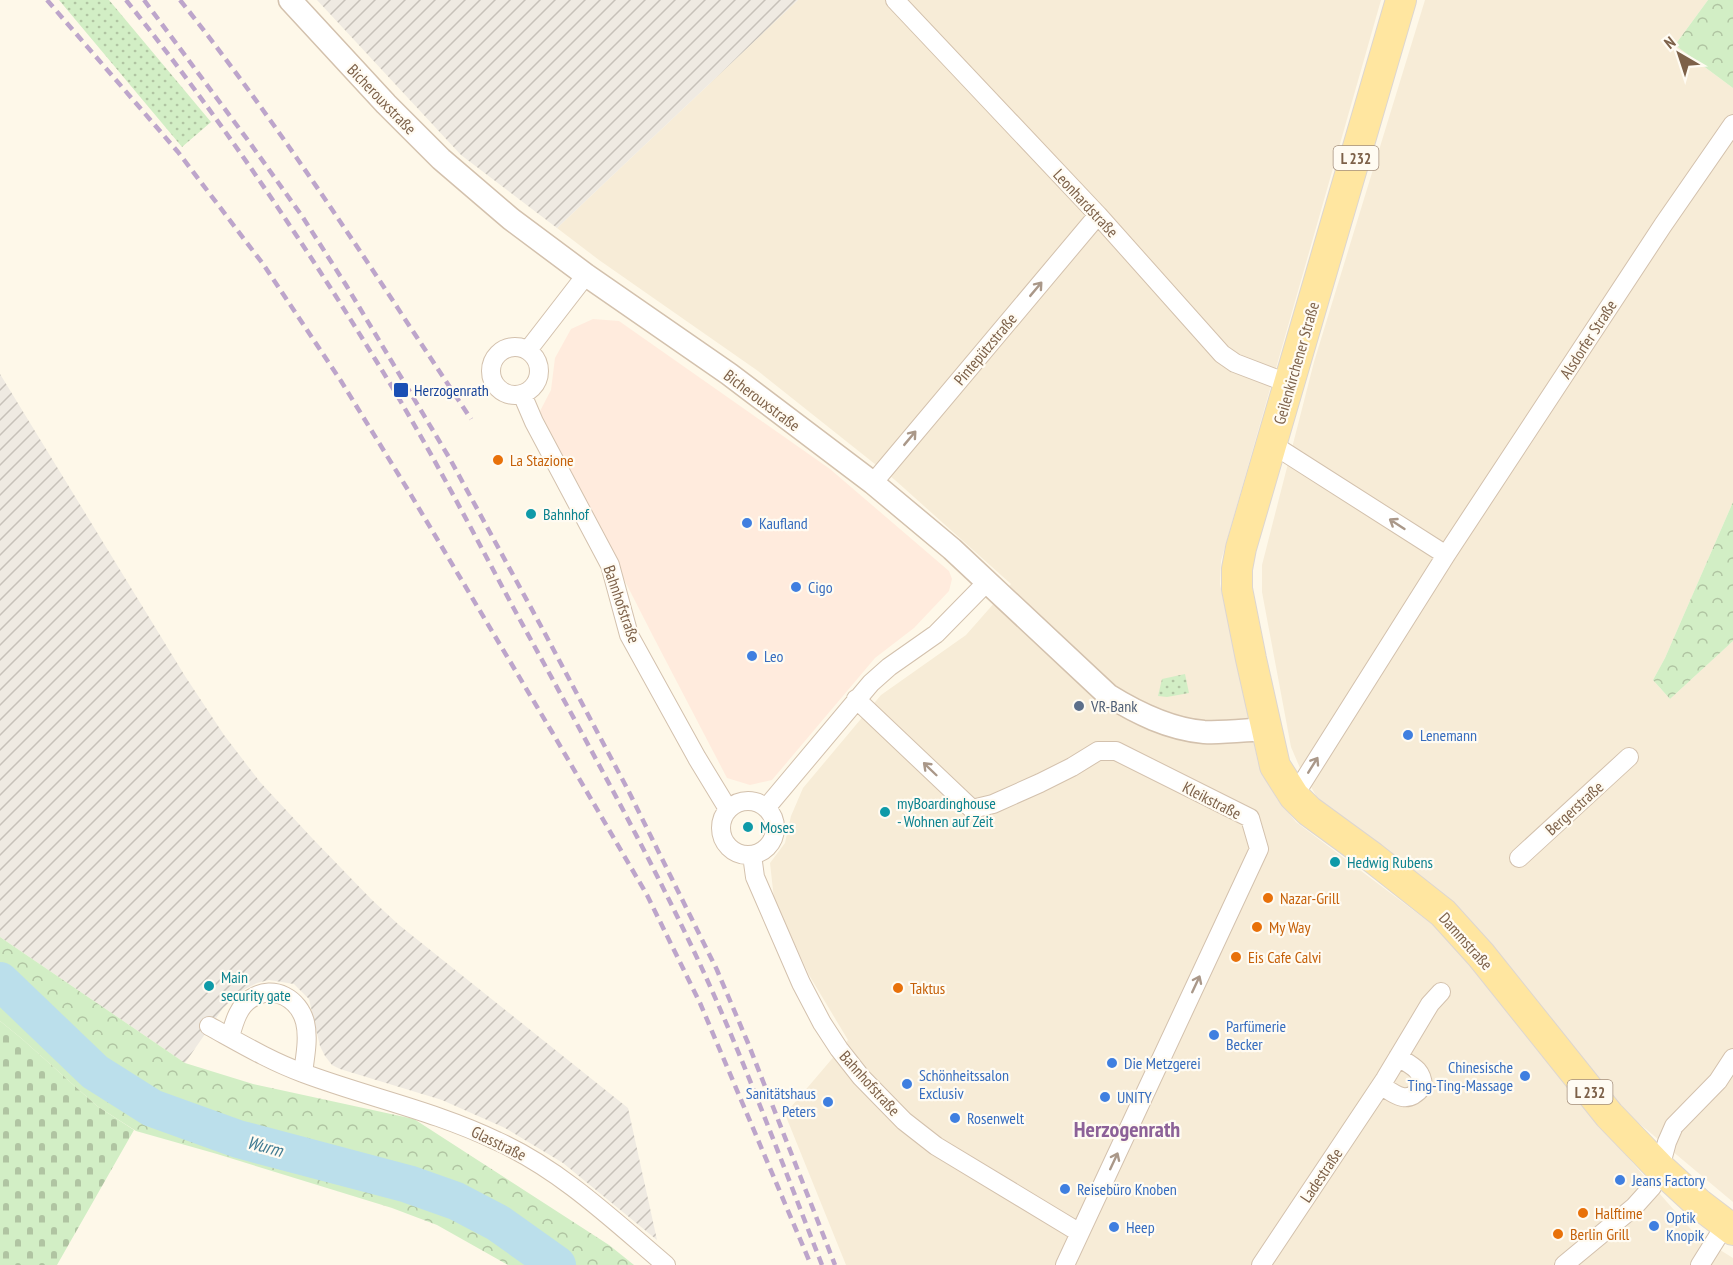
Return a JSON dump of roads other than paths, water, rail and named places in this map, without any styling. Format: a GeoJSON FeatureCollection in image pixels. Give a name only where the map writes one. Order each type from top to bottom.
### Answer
{"type":"FeatureCollection","features":[{"type":"Feature","properties":{"kind":"main road","name":"Geilenkirchener Straße"},"geometry":{"type":"LineString","coordinates":[[1266,729],[1237,589],[1237,569],[1241,548],[1401,0]]}},
{"type":"Feature","properties":{"kind":"main road","name":"Dammstraße"},"geometry":{"type":"LineString","coordinates":[[1266,729],[1275,765],[1294,796],[1309,811],[1443,913],[1481,955],[1609,1115],[1660,1168]]}},
{"type":"Feature","properties":{"kind":"main road","name":"L 232"},"geometry":{"type":"LineString","coordinates":[[1660,1168],[1699,1204],[1729,1227]]}},
{"type":"Feature","properties":{"kind":"street","name":"Bicherouxstraße"},"geometry":{"type":"LineString","coordinates":[[290,0],[386,104],[441,159],[511,219],[586,275],[729,375],[873,483],[988,581],[1108,695],[1162,723],[1203,732],[1266,729]]}},
{"type":"Feature","properties":{"kind":"street","name":"Leonhardstraße"},"geometry":{"type":"LineString","coordinates":[[896,0],[1098,215],[1222,354],[1235,363],[1290,384]]}},
{"type":"Feature","properties":{"kind":"street","name":"Alsdorfer Straße"},"geometry":{"type":"LineString","coordinates":[[1294,796],[1446,555],[1663,225],[1733,124]]}},
{"type":"Feature","properties":{"kind":"street","name":"Pintepützstraße"},"geometry":{"type":"LineString","coordinates":[[873,483],[1098,215]]}},
{"type":"Feature","properties":{"kind":"street"},"geometry":{"type":"LineString","coordinates":[[528,350],[586,275]]}},
{"type":"Feature","properties":{"kind":"street"},"geometry":{"type":"LineString","coordinates":[[517,346],[528,350],[538,362],[537,381],[533,387],[522,394],[510,395],[501,391],[496,387],[491,376],[491,365],[496,355],[506,348],[517,346]]}},
{"type":"Feature","properties":{"kind":"street","name":"Bahnhofstraße"},"geometry":{"type":"LineString","coordinates":[[522,394],[534,422],[610,566],[629,635],[728,809]]}},
{"type":"Feature","properties":{"kind":"street"},"geometry":{"type":"LineString","coordinates":[[1272,444],[1446,555]]}},
{"type":"Feature","properties":{"kind":"street"},"geometry":{"type":"LineString","coordinates":[[766,808],[856,699],[889,667],[936,634],[988,581]]}},
{"type":"Feature","properties":{"kind":"street","name":"Kleikstraße"},"geometry":{"type":"LineString","coordinates":[[856,699],[972,809],[993,804],[1072,767],[1098,751],[1116,751],[1250,818],[1259,849],[1065,1265]]}},
{"type":"Feature","properties":{"kind":"street","name":"Bergerstraße"},"geometry":{"type":"LineString","coordinates":[[1519,858],[1629,758]]}},
{"type":"Feature","properties":{"kind":"street"},"geometry":{"type":"LineString","coordinates":[[743,801],[751,801],[766,808],[775,823],[775,831],[768,847],[752,855],[736,852],[724,840],[721,832],[721,824],[728,809],[743,801]]}},
{"type":"Feature","properties":{"kind":"street","name":"Bahnhofstraße"},"geometry":{"type":"LineString","coordinates":[[752,855],[755,877],[801,983],[822,1023],[861,1077],[904,1121],[936,1146],[1080,1233]]}},
{"type":"Feature","properties":{"kind":"street"},"geometry":{"type":"LineString","coordinates":[[230,1037],[237,1015],[251,998],[268,992],[286,995],[295,1003],[306,1025],[303,1073]]}},
{"type":"Feature","properties":{"kind":"street","name":"Ladestraße"},"geometry":{"type":"LineString","coordinates":[[1261,1265],[1381,1085],[1430,1004],[1441,992]]}},
{"type":"Feature","properties":{"kind":"street","name":"Glasstraße"},"geometry":{"type":"LineString","coordinates":[[209,1026],[270,1060],[459,1124],[499,1141],[573,1186],[666,1265]]}},
{"type":"Feature","properties":{"kind":"street"},"geometry":{"type":"LineString","coordinates":[[1381,1085],[1404,1098],[1415,1096],[1424,1086],[1423,1077],[1419,1071],[1398,1057]]}},
{"type":"Feature","properties":{"kind":"street"},"geometry":{"type":"LineString","coordinates":[[1564,1265],[1634,1207],[1652,1187],[1674,1126],[1718,1081],[1733,1058]]}},
{"type":"Feature","properties":{"kind":"street"},"geometry":{"type":"LineString","coordinates":[[1700,1265],[1729,1227]]}},
{"type":"Feature","properties":{"kind":"waterway","name":"Wurm"},"geometry":{"type":"LineString","coordinates":[[0,981],[95,1072],[152,1108],[238,1139],[408,1184],[456,1201],[498,1223],[557,1265]]}},
{"type":"Feature","properties":{"kind":"railway"},"geometry":{"type":"LineString","coordinates":[[47,0],[178,152],[263,264],[341,381],[408,490],[647,895],[700,1003],[811,1265]]}},
{"type":"Feature","properties":{"kind":"railway"},"geometry":{"type":"LineString","coordinates":[[126,0],[193,87],[287,221],[393,389],[446,481],[612,789],[683,928],[736,1047],[822,1265]]}},
{"type":"Feature","properties":{"kind":"railway"},"geometry":{"type":"LineString","coordinates":[[144,0],[302,216],[450,459],[627,788],[717,970],[835,1265]]}},
{"type":"Feature","properties":{"kind":"railway"},"geometry":{"type":"LineString","coordinates":[[180,0],[294,154],[471,419]]}},
{"type":"Feature","properties":{"kind":"place","name":"Herzogenrath"},"geometry":{"type":"Point","coordinates":[401,390]}},
{"type":"Feature","properties":{"kind":"place","name":"La Stazione"},"geometry":{"type":"Point","coordinates":[498,460]}},
{"type":"Feature","properties":{"kind":"place","name":"Bahnhof"},"geometry":{"type":"Point","coordinates":[531,514]}},
{"type":"Feature","properties":{"kind":"place","name":"Kaufland"},"geometry":{"type":"Point","coordinates":[747,523]}},
{"type":"Feature","properties":{"kind":"place","name":"Cigo"},"geometry":{"type":"Point","coordinates":[796,587]}},
{"type":"Feature","properties":{"kind":"place","name":"Leo"},"geometry":{"type":"Point","coordinates":[752,656]}},
{"type":"Feature","properties":{"kind":"place","name":"VR-Bank"},"geometry":{"type":"Point","coordinates":[1079,706]}},
{"type":"Feature","properties":{"kind":"place","name":"Lenemann"},"geometry":{"type":"Point","coordinates":[1408,735]}},
{"type":"Feature","properties":{"kind":"place","name":"myBoardinghouse - Wohnen auf Zeit"},"geometry":{"type":"Point","coordinates":[885,812]}},
{"type":"Feature","properties":{"kind":"place","name":"Moses"},"geometry":{"type":"Point","coordinates":[748,827]}},
{"type":"Feature","properties":{"kind":"place","name":"Hedwig Rubens"},"geometry":{"type":"Point","coordinates":[1335,862]}},
{"type":"Feature","properties":{"kind":"place","name":"Nazar-Grill"},"geometry":{"type":"Point","coordinates":[1268,898]}},
{"type":"Feature","properties":{"kind":"place","name":"My Way"},"geometry":{"type":"Point","coordinates":[1257,927]}},
{"type":"Feature","properties":{"kind":"place","name":"Eis Cafe Calvi"},"geometry":{"type":"Point","coordinates":[1236,957]}},
{"type":"Feature","properties":{"kind":"place","name":"Main security gate"},"geometry":{"type":"Point","coordinates":[209,986]}},
{"type":"Feature","properties":{"kind":"place","name":"Taktus"},"geometry":{"type":"Point","coordinates":[898,988]}},
{"type":"Feature","properties":{"kind":"place","name":"Parfümerie Becker"},"geometry":{"type":"Point","coordinates":[1214,1035]}},
{"type":"Feature","properties":{"kind":"place","name":"Die Metzgerei"},"geometry":{"type":"Point","coordinates":[1112,1063]}},
{"type":"Feature","properties":{"kind":"place","name":"Chinesische Ting-Ting-Massage"},"geometry":{"type":"Point","coordinates":[1525,1076]}},
{"type":"Feature","properties":{"kind":"place","name":"Schönheitssalon Exclusiv"},"geometry":{"type":"Point","coordinates":[907,1084]}},
{"type":"Feature","properties":{"kind":"place","name":"UNITY"},"geometry":{"type":"Point","coordinates":[1105,1097]}},
{"type":"Feature","properties":{"kind":"place","name":"Sanitätshaus Peters"},"geometry":{"type":"Point","coordinates":[828,1102]}},
{"type":"Feature","properties":{"kind":"place","name":"Rosenwelt"},"geometry":{"type":"Point","coordinates":[955,1118]}},
{"type":"Feature","properties":{"kind":"place","name":"Jeans Factory"},"geometry":{"type":"Point","coordinates":[1620,1180]}},
{"type":"Feature","properties":{"kind":"place","name":"Reisebüro Knoben"},"geometry":{"type":"Point","coordinates":[1065,1189]}},
{"type":"Feature","properties":{"kind":"place","name":"Halftime"},"geometry":{"type":"Point","coordinates":[1583,1213]}},
{"type":"Feature","properties":{"kind":"place","name":"Optik Knopik"},"geometry":{"type":"Point","coordinates":[1654,1226]}},
{"type":"Feature","properties":{"kind":"place","name":"Heep"},"geometry":{"type":"Point","coordinates":[1114,1227]}},
{"type":"Feature","properties":{"kind":"place","name":"Berlin Grill"},"geometry":{"type":"Point","coordinates":[1558,1234]}},
{"type":"Feature","properties":{"kind":"district","name":"Herzogenrath"},"geometry":{"type":"Point","coordinates":[1127,1129]}}]}
